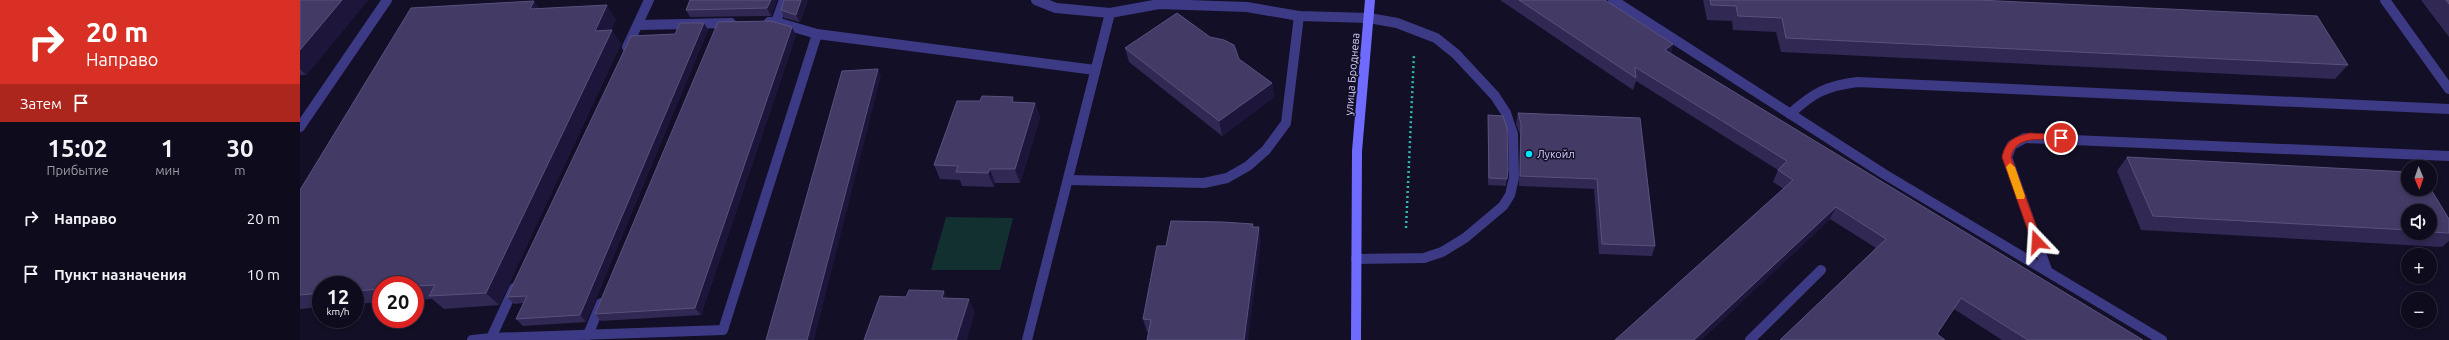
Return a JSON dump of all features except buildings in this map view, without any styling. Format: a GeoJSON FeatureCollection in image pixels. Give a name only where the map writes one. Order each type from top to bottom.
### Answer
{"type":"FeatureCollection","features":[{"type":"Feature","properties":{"kind":"main road","name":"улица Броднева"},"geometry":{"type":"LineString","coordinates":[[1356,340],[1357,151],[1370,0]]}},
{"type":"Feature","properties":{"kind":"lane"},"geometry":{"type":"LineString","coordinates":[[300,127],[387,0]]}},
{"type":"Feature","properties":{"kind":"lane"},"geometry":{"type":"LineString","coordinates":[[624,53],[649,0]]}},
{"type":"Feature","properties":{"kind":"lane"},"geometry":{"type":"LineString","coordinates":[[776,22],[784,0]]}},
{"type":"Feature","properties":{"kind":"lane"},"geometry":{"type":"LineString","coordinates":[[1036,0],[1056,8],[1110,13],[1159,4],[1247,7],[1299,16],[1369,18],[1397,23],[1436,38],[1456,54],[1496,96],[1506,113],[1513,134],[1514,178],[1510,195],[1503,206],[1470,234],[1442,252],[1424,258],[1356,260]]}},
{"type":"Feature","properties":{"kind":"lane"},"geometry":{"type":"LineString","coordinates":[[1613,0],[1884,174],[2162,340]]}},
{"type":"Feature","properties":{"kind":"lane"},"geometry":{"type":"LineString","coordinates":[[2385,0],[2449,89]]}},
{"type":"Feature","properties":{"kind":"lane"},"geometry":{"type":"LineString","coordinates":[[1027,340],[1110,13]]}},
{"type":"Feature","properties":{"kind":"lane"},"geometry":{"type":"LineString","coordinates":[[1068,180],[1194,184],[1218,181],[1239,172],[1255,160],[1281,132],[1286,123],[1299,16]]}},
{"type":"Feature","properties":{"kind":"lane"},"geometry":{"type":"LineString","coordinates":[[761,23],[776,22],[817,34],[1095,70]]}},
{"type":"Feature","properties":{"kind":"lane"},"geometry":{"type":"LineString","coordinates":[[638,25],[716,27],[739,23]]}},
{"type":"Feature","properties":{"kind":"lane"},"geometry":{"type":"LineString","coordinates":[[472,340],[491,338],[723,330],[817,34]]}},
{"type":"Feature","properties":{"kind":"lane"},"geometry":{"type":"LineString","coordinates":[[1790,114],[1817,90],[1834,84],[1856,82],[2449,109]]}},
{"type":"Feature","properties":{"kind":"lane"},"geometry":{"type":"LineString","coordinates":[[2047,270],[2007,157],[2009,147],[2017,140],[2030,136],[2449,156]]}},
{"type":"Feature","properties":{"kind":"lane"},"geometry":{"type":"LineString","coordinates":[[1750,340],[1821,270]]}},
{"type":"Feature","properties":{"kind":"lane"},"geometry":{"type":"LineString","coordinates":[[491,338],[518,281]]}},
{"type":"Feature","properties":{"kind":"lane"},"geometry":{"type":"LineString","coordinates":[[588,335],[606,291]]}},
{"type":"Feature","properties":{"kind":"path"},"geometry":{"type":"LineString","coordinates":[[1406,228],[1415,30]]}},
{"type":"Feature","properties":{"kind":"green space"},"geometry":{"type":"Polygon","coordinates":[[[946,217],[1013,218],[1000,270],[931,270],[946,217]]]}},
{"type":"Feature","properties":{"kind":"slow traffic"},"geometry":{"type":"LineString","coordinates":[[2010,167],[2021,196]]}},
{"type":"Feature","properties":{"kind":"place","name":"Лукойл"},"geometry":{"type":"Point","coordinates":[1529,154]}},
{"type":"Feature","properties":{"kind":"route"},"geometry":{"type":"LineString","coordinates":[[2037,242],[2007,157],[2009,147],[2017,140],[2030,136],[2061,138]]}}]}
